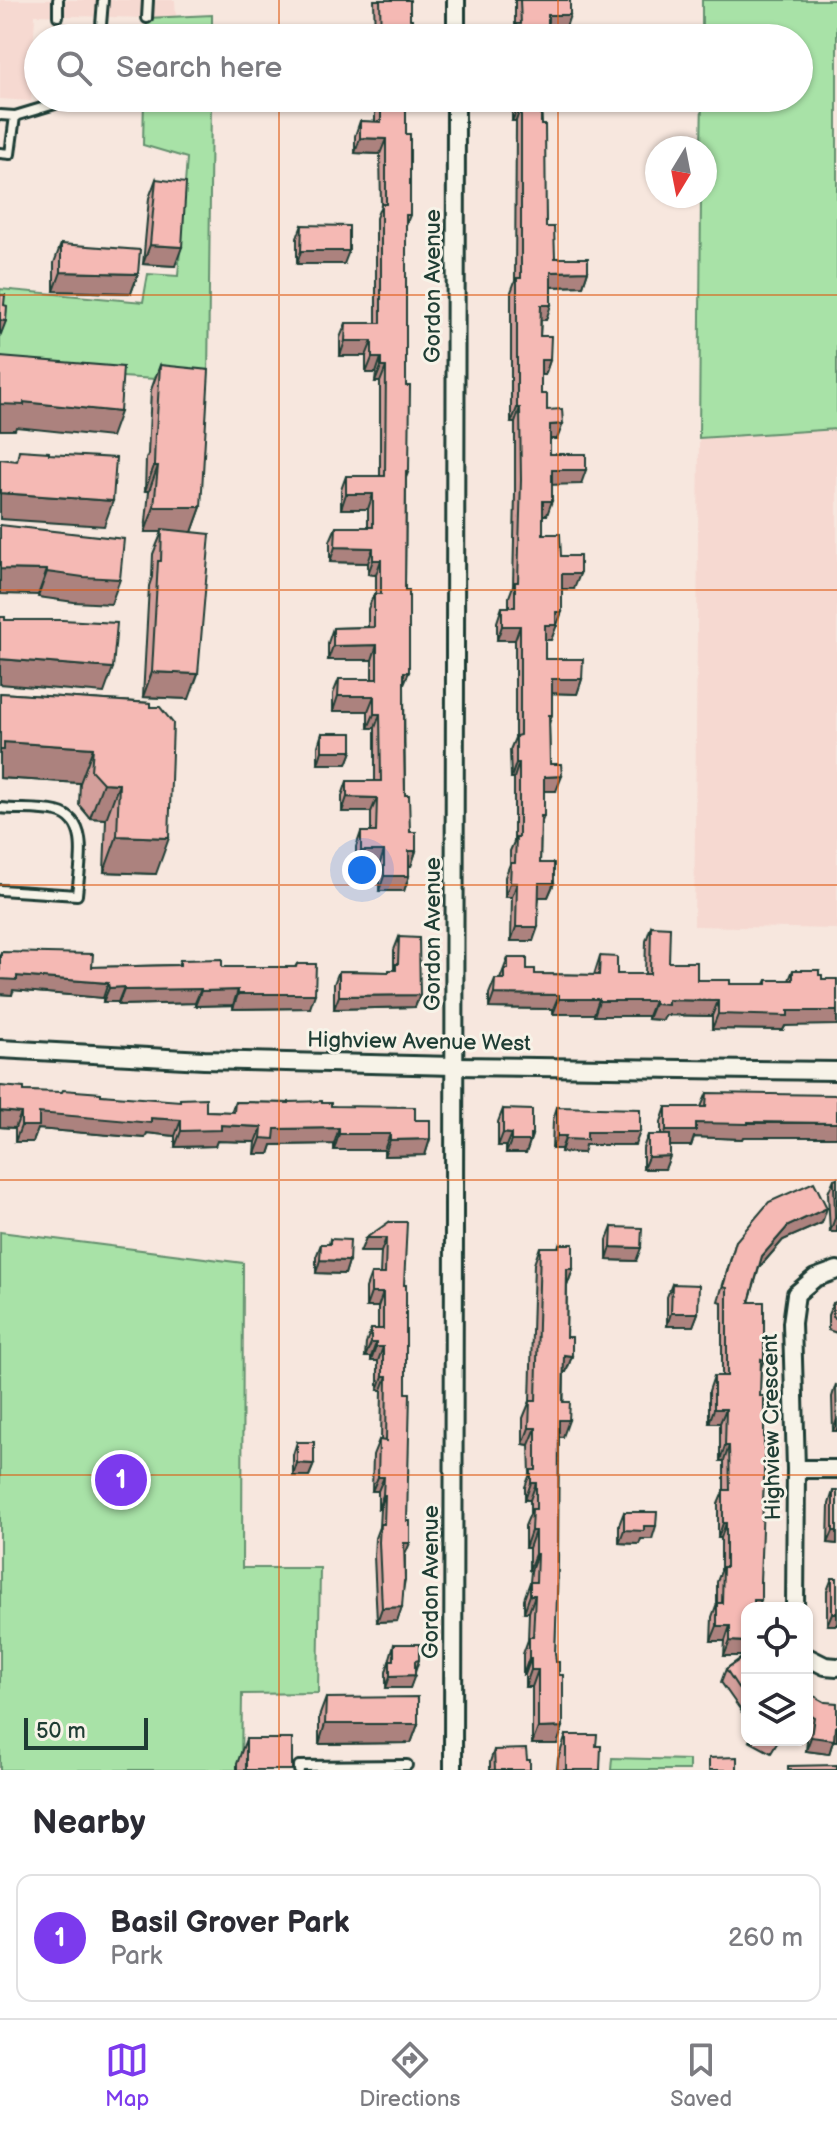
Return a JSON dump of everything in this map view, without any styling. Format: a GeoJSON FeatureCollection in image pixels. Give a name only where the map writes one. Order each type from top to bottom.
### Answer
{"type":"FeatureCollection","features":[{"type":"Feature","properties":{"kind":"street"},"geometry":{"type":"LineString","coordinates":[[456,0],[456,24]]}},
{"type":"Feature","properties":{"kind":"street","name":"Gordon Avenue"},"geometry":{"type":"LineString","coordinates":[[453,1770],[456,112]]}},
{"type":"Feature","properties":{"kind":"street","name":"Highview Avenue West"},"geometry":{"type":"LineString","coordinates":[[0,1049],[204,1060],[837,1071]]}},
{"type":"Feature","properties":{"kind":"street","name":"Highview Crescent"},"geometry":{"type":"LineString","coordinates":[[795,1602],[796,1469],[792,1323],[796,1294],[815,1278],[837,1270]]}},
{"type":"Feature","properties":{"kind":"street"},"geometry":{"type":"LineString","coordinates":[[796,1469],[837,1469]]}},
{"type":"Feature","properties":{"kind":"street"},"geometry":{"type":"LineString","coordinates":[[813,1660],[837,1667]]}},
{"type":"Feature","properties":{"kind":"lane"},"geometry":{"type":"LineString","coordinates":[[58,0],[58,16]]}},
{"type":"Feature","properties":{"kind":"lane"},"geometry":{"type":"LineString","coordinates":[[101,24],[103,0]]}},
{"type":"Feature","properties":{"kind":"lane"},"geometry":{"type":"LineString","coordinates":[[147,18],[148,0]]}},
{"type":"Feature","properties":{"kind":"lane"},"geometry":{"type":"LineString","coordinates":[[0,115],[15,116],[28,112]]}},
{"type":"Feature","properties":{"kind":"lane"},"geometry":{"type":"LineString","coordinates":[[0,153],[10,154],[15,116]]}},
{"type":"Feature","properties":{"kind":"lane"},"geometry":{"type":"LineString","coordinates":[[0,808],[57,812],[69,817],[79,829],[81,849],[77,895],[0,890]]}},
{"type":"Feature","properties":{"kind":"lane"},"geometry":{"type":"LineString","coordinates":[[299,1770],[299,1766],[382,1768],[407,1765]]}},
{"type":"Feature","properties":{"kind":"shaded area"},"geometry":{"type":"Polygon","coordinates":[[[0,0],[175,0],[176,17],[35,15],[35,24],[24,24],[24,101],[0,99],[0,0]]]}},
{"type":"Feature","properties":{"kind":"shaded area"},"geometry":{"type":"Polygon","coordinates":[[[837,429],[837,929],[694,926],[699,438],[837,429]]]}},
{"type":"Feature","properties":{"kind":"green space"},"geometry":{"type":"Polygon","coordinates":[[[702,0],[837,0],[837,429],[699,438],[701,208],[717,208],[717,136],[701,136],[702,112],[813,112],[813,24],[702,24],[702,0]]]}},
{"type":"Feature","properties":{"kind":"green space"},"geometry":{"type":"Polygon","coordinates":[[[212,15],[212,24],[147,24],[147,18],[212,15]]]}},
{"type":"Feature","properties":{"kind":"green space"},"geometry":{"type":"Polygon","coordinates":[[[144,112],[211,112],[208,382],[0,370],[0,289],[143,302],[148,274],[178,276],[187,158],[143,145],[144,112]]]}},
{"type":"Feature","properties":{"kind":"green space"},"geometry":{"type":"Polygon","coordinates":[[[0,1232],[243,1263],[242,1568],[320,1568],[318,1693],[242,1694],[241,1770],[0,1770],[0,1232]]]}},
{"type":"Feature","properties":{"kind":"green space"},"geometry":{"type":"Polygon","coordinates":[[[612,1758],[689,1760],[689,1770],[611,1770],[612,1758]]]}},
{"type":"Feature","properties":{"kind":"building"},"geometry":{"type":"Polygon","coordinates":[[[380,0],[410,0],[412,24],[381,24],[380,0]]]}},
{"type":"Feature","properties":{"kind":"building"},"geometry":{"type":"Polygon","coordinates":[[[520,0],[570,0],[570,15],[548,15],[548,24],[521,24],[520,0]]]}},
{"type":"Feature","properties":{"kind":"building"},"geometry":{"type":"Polygon","coordinates":[[[381,112],[406,112],[406,134],[410,134],[410,215],[406,215],[406,386],[410,386],[405,590],[409,590],[409,672],[404,672],[404,744],[405,795],[409,795],[410,832],[416,832],[416,851],[409,851],[409,876],[384,876],[384,851],[361,851],[361,832],[376,832],[377,798],[347,797],[347,781],[381,781],[380,714],[374,714],[374,696],[338,696],[339,679],[377,679],[377,645],[333,646],[333,628],[374,627],[374,594],[381,594],[381,560],[373,560],[373,548],[335,547],[336,527],[373,527],[373,494],[346,494],[346,476],[385,476],[386,367],[381,367],[381,358],[372,358],[372,341],[345,341],[346,323],[381,323],[381,204],[386,204],[386,139],[360,138],[360,121],[381,122],[381,112]]]}},
{"type":"Feature","properties":{"kind":"building"},"geometry":{"type":"Polygon","coordinates":[[[521,112],[541,112],[541,125],[545,125],[546,227],[554,227],[555,258],[588,258],[588,271],[551,272],[551,305],[541,305],[540,336],[551,336],[550,360],[541,360],[541,394],[547,394],[547,410],[562,409],[563,424],[550,425],[550,454],[586,454],[586,470],[552,470],[552,501],[543,501],[543,534],[560,534],[561,556],[580,556],[580,574],[562,574],[562,612],[556,612],[556,625],[545,625],[545,659],[583,659],[582,679],[552,679],[550,764],[561,764],[562,776],[544,777],[540,863],[554,863],[554,883],[539,883],[538,927],[516,927],[517,883],[510,883],[516,837],[519,837],[516,736],[520,735],[520,626],[502,626],[502,607],[515,607],[515,582],[518,582],[521,480],[520,408],[517,408],[517,278],[521,278],[521,112]]]}},
{"type":"Feature","properties":{"kind":"building"},"geometry":{"type":"Polygon","coordinates":[[[156,179],[186,183],[182,247],[150,245],[156,179]]]}},
{"type":"Feature","properties":{"kind":"building"},"geometry":{"type":"Polygon","coordinates":[[[302,225],[349,226],[349,251],[301,251],[302,225]]]}},
{"type":"Feature","properties":{"kind":"building"},"geometry":{"type":"Polygon","coordinates":[[[61,244],[140,250],[138,274],[61,272],[61,244]]]}},
{"type":"Feature","properties":{"kind":"building"},"geometry":{"type":"Polygon","coordinates":[[[0,295],[5,295],[6,321],[0,320],[0,295]]]}},
{"type":"Feature","properties":{"kind":"building"},"geometry":{"type":"Polygon","coordinates":[[[0,357],[123,367],[120,412],[24,402],[24,405],[0,404],[0,357]]]}},
{"type":"Feature","properties":{"kind":"building"},"geometry":{"type":"Polygon","coordinates":[[[160,365],[209,370],[201,507],[154,507],[160,365]]]}},
{"type":"Feature","properties":{"kind":"building"},"geometry":{"type":"Polygon","coordinates":[[[19,450],[116,458],[113,501],[0,493],[0,459],[17,461],[19,450]]]}},
{"type":"Feature","properties":{"kind":"building"},"geometry":{"type":"Polygon","coordinates":[[[0,525],[124,539],[120,579],[83,577],[47,570],[0,569],[0,525]]]}},
{"type":"Feature","properties":{"kind":"building"},"geometry":{"type":"Polygon","coordinates":[[[162,529],[210,534],[198,674],[152,672],[162,529]]]}},
{"type":"Feature","properties":{"kind":"building"},"geometry":{"type":"Polygon","coordinates":[[[0,617],[5,617],[5,620],[117,623],[113,668],[0,659],[0,617]]]}},
{"type":"Feature","properties":{"kind":"building"},"geometry":{"type":"Polygon","coordinates":[[[0,693],[150,703],[150,707],[160,707],[173,723],[169,838],[117,836],[119,784],[103,783],[91,770],[93,748],[4,742],[4,750],[0,750],[0,693]]]}},
{"type":"Feature","properties":{"kind":"building"},"geometry":{"type":"Polygon","coordinates":[[[322,733],[352,733],[352,751],[322,751],[322,733]]]}},
{"type":"Feature","properties":{"kind":"building"},"geometry":{"type":"Polygon","coordinates":[[[651,926],[670,927],[669,962],[697,962],[697,980],[767,984],[767,980],[793,980],[793,970],[819,970],[822,979],[837,979],[837,1011],[788,1011],[788,1016],[718,1014],[718,1001],[668,1000],[668,1005],[654,1004],[654,1001],[599,1001],[559,999],[559,995],[494,994],[495,979],[504,979],[508,958],[527,958],[527,969],[535,969],[535,974],[599,975],[600,956],[617,957],[617,974],[650,974],[651,926]]]}},
{"type":"Feature","properties":{"kind":"building"},"geometry":{"type":"Polygon","coordinates":[[[399,937],[419,938],[420,995],[339,996],[339,971],[396,970],[399,937]]]}},
{"type":"Feature","properties":{"kind":"building"},"geometry":{"type":"Polygon","coordinates":[[[1,952],[93,954],[92,967],[180,965],[180,960],[222,959],[222,967],[316,964],[315,994],[238,994],[238,990],[201,989],[124,990],[124,987],[109,988],[108,983],[17,976],[17,980],[0,979],[1,952]]]}},
{"type":"Feature","properties":{"kind":"building"},"geometry":{"type":"Polygon","coordinates":[[[0,1086],[24,1088],[24,1091],[63,1090],[180,1101],[206,1098],[206,1111],[234,1112],[235,1102],[322,1101],[331,1103],[331,1106],[415,1107],[415,1120],[430,1120],[430,1139],[390,1140],[390,1134],[339,1134],[339,1128],[275,1129],[274,1139],[261,1138],[262,1127],[221,1125],[221,1130],[181,1131],[181,1120],[151,1118],[151,1123],[39,1113],[39,1126],[21,1126],[21,1113],[0,1111],[0,1086]]]}},
{"type":"Feature","properties":{"kind":"building"},"geometry":{"type":"Polygon","coordinates":[[[707,1093],[837,1095],[837,1123],[696,1123],[696,1131],[666,1131],[666,1107],[706,1107],[707,1093]]]}},
{"type":"Feature","properties":{"kind":"building"},"geometry":{"type":"Polygon","coordinates":[[[557,1107],[640,1109],[640,1132],[587,1132],[587,1140],[565,1139],[566,1136],[557,1136],[557,1107]]]}},
{"type":"Feature","properties":{"kind":"building"},"geometry":{"type":"Polygon","coordinates":[[[503,1109],[532,1110],[530,1141],[511,1141],[511,1134],[503,1133],[503,1109]]]}},
{"type":"Feature","properties":{"kind":"building"},"geometry":{"type":"Polygon","coordinates":[[[648,1135],[670,1135],[670,1156],[648,1157],[648,1135]]]}},
{"type":"Feature","properties":{"kind":"building"},"geometry":{"type":"Polygon","coordinates":[[[837,1178],[837,1218],[835,1218],[834,1179],[837,1178]]]}},
{"type":"Feature","properties":{"kind":"building"},"geometry":{"type":"Polygon","coordinates":[[[814,1182],[827,1208],[788,1226],[762,1256],[749,1302],[764,1302],[764,1360],[761,1359],[760,1396],[764,1396],[761,1600],[741,1602],[741,1642],[730,1641],[730,1626],[717,1626],[717,1603],[722,1603],[723,1567],[726,1567],[723,1490],[730,1490],[729,1446],[725,1446],[726,1409],[714,1409],[714,1376],[727,1376],[727,1288],[723,1287],[736,1241],[769,1202],[814,1182]]]}},
{"type":"Feature","properties":{"kind":"building"},"geometry":{"type":"Polygon","coordinates":[[[389,1222],[407,1222],[404,1285],[406,1393],[410,1393],[407,1521],[410,1521],[410,1543],[404,1543],[402,1607],[382,1608],[379,1542],[380,1524],[384,1524],[385,1495],[384,1477],[378,1477],[379,1440],[386,1441],[387,1376],[383,1376],[383,1347],[371,1343],[371,1329],[383,1329],[383,1293],[371,1293],[371,1274],[385,1274],[386,1238],[366,1238],[389,1222]]]}},
{"type":"Feature","properties":{"kind":"building"},"geometry":{"type":"Polygon","coordinates":[[[612,1227],[642,1228],[641,1248],[611,1247],[612,1227]]]}},
{"type":"Feature","properties":{"kind":"building"},"geometry":{"type":"Polygon","coordinates":[[[330,1239],[350,1240],[349,1261],[320,1260],[321,1244],[330,1244],[330,1239]]]}},
{"type":"Feature","properties":{"kind":"building"},"geometry":{"type":"Polygon","coordinates":[[[559,1244],[573,1244],[573,1269],[567,1269],[566,1337],[572,1337],[572,1356],[564,1355],[563,1402],[570,1402],[569,1420],[559,1420],[555,1653],[559,1675],[563,1675],[563,1727],[538,1728],[538,1670],[531,1670],[529,1658],[535,1595],[530,1595],[530,1582],[536,1582],[537,1554],[535,1531],[531,1531],[532,1509],[536,1509],[536,1483],[531,1483],[531,1470],[536,1470],[536,1428],[529,1428],[530,1401],[536,1401],[540,1247],[559,1247],[559,1244]]]}},
{"type":"Feature","properties":{"kind":"building"},"geometry":{"type":"Polygon","coordinates":[[[672,1284],[699,1285],[698,1313],[671,1313],[672,1284]]]}},
{"type":"Feature","properties":{"kind":"building"},"geometry":{"type":"Polygon","coordinates":[[[837,1302],[837,1319],[833,1317],[833,1303],[837,1302]]]}},
{"type":"Feature","properties":{"kind":"building"},"geometry":{"type":"Polygon","coordinates":[[[297,1442],[314,1442],[314,1464],[297,1463],[297,1442]]]}},
{"type":"Feature","properties":{"kind":"building"},"geometry":{"type":"Polygon","coordinates":[[[833,1491],[837,1491],[837,1531],[833,1531],[833,1491]]]}},
{"type":"Feature","properties":{"kind":"building"},"geometry":{"type":"Polygon","coordinates":[[[624,1512],[657,1512],[656,1526],[644,1526],[644,1531],[624,1530],[624,1512]]]}},
{"type":"Feature","properties":{"kind":"building"},"geometry":{"type":"Polygon","coordinates":[[[832,1578],[837,1578],[837,1613],[832,1613],[832,1578]]]}},
{"type":"Feature","properties":{"kind":"building"},"geometry":{"type":"Polygon","coordinates":[[[394,1644],[419,1644],[415,1675],[390,1676],[394,1644]]]}},
{"type":"Feature","properties":{"kind":"building"},"geometry":{"type":"Polygon","coordinates":[[[741,1659],[741,1692],[726,1669],[741,1659]]]}},
{"type":"Feature","properties":{"kind":"building"},"geometry":{"type":"Polygon","coordinates":[[[813,1695],[825,1702],[837,1703],[834,1740],[813,1737],[813,1695]]]}},
{"type":"Feature","properties":{"kind":"building"},"geometry":{"type":"Polygon","coordinates":[[[418,1697],[418,1724],[325,1724],[326,1698],[418,1697]]]}},
{"type":"Feature","properties":{"kind":"building"},"geometry":{"type":"Polygon","coordinates":[[[566,1735],[597,1735],[596,1746],[601,1746],[600,1770],[566,1770],[566,1735]]]}},
{"type":"Feature","properties":{"kind":"building"},"geometry":{"type":"Polygon","coordinates":[[[246,1739],[292,1739],[292,1770],[246,1770],[246,1739]]]}},
{"type":"Feature","properties":{"kind":"building"},"geometry":{"type":"Polygon","coordinates":[[[526,1749],[530,1770],[495,1770],[494,1750],[526,1749]]]}},
{"type":"Feature","properties":{"kind":"building"},"geometry":{"type":"Polygon","coordinates":[[[737,1757],[737,1770],[709,1770],[709,1758],[737,1757]]]}},
{"type":"Feature","properties":{"kind":"building"},"geometry":{"type":"Polygon","coordinates":[[[837,1765],[837,1770],[788,1770],[788,1766],[837,1765]]]}},
{"type":"Feature","properties":{"kind":"place","name":"Basil Grover Park"},"geometry":{"type":"Point","coordinates":[121,1480]}}]}
